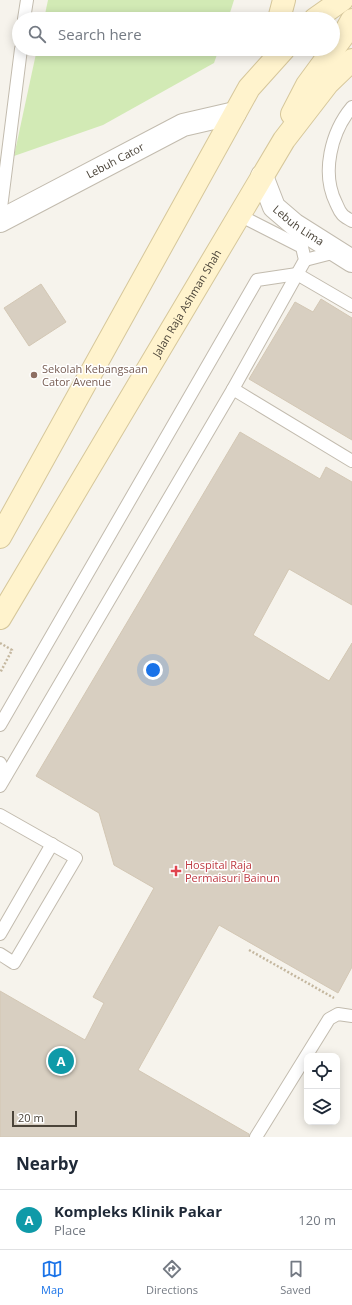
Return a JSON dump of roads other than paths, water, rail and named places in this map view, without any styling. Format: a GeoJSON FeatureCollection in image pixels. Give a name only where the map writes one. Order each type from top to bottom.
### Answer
{"type":"FeatureCollection","features":[{"type":"Feature","properties":{"kind":"main road"},"geometry":{"type":"LineString","coordinates":[[281,12],[284,0]]}},
{"type":"Feature","properties":{"kind":"main road"},"geometry":{"type":"LineString","coordinates":[[325,12],[342,0]]}},
{"type":"Feature","properties":{"kind":"main road"},"geometry":{"type":"LineString","coordinates":[[340,40],[352,20]]}},
{"type":"Feature","properties":{"kind":"main road"},"geometry":{"type":"LineString","coordinates":[[0,538],[249,88],[263,56]]}},
{"type":"Feature","properties":{"kind":"main road"},"geometry":{"type":"LineString","coordinates":[[249,88],[278,56]]}},
{"type":"Feature","properties":{"kind":"main road"},"geometry":{"type":"LineString","coordinates":[[284,140],[293,109],[307,85],[328,56]]}},
{"type":"Feature","properties":{"kind":"main road","name":"Jalan Raja Ashman Shah"},"geometry":{"type":"LineString","coordinates":[[0,618],[284,140],[328,83],[352,60]]}},
{"type":"Feature","properties":{"kind":"street","name":"Lebuh Cator"},"geometry":{"type":"LineString","coordinates":[[0,221],[183,124],[235,113]]}},
{"type":"Feature","properties":{"kind":"street","name":"Lebuh Lima"},"geometry":{"type":"LineString","coordinates":[[262,176],[274,208],[295,225],[344,256]]}},
{"type":"Feature","properties":{"kind":"lane"},"geometry":{"type":"LineString","coordinates":[[25,12],[27,0]]}},
{"type":"Feature","properties":{"kind":"lane"},"geometry":{"type":"LineString","coordinates":[[0,216],[20,56]]}},
{"type":"Feature","properties":{"kind":"lane"},"geometry":{"type":"LineString","coordinates":[[352,107],[345,115],[332,146],[328,173],[333,196],[342,215],[352,221]]}},
{"type":"Feature","properties":{"kind":"lane"},"geometry":{"type":"LineString","coordinates":[[0,786],[233,389],[305,260],[302,247],[239,216]]}},
{"type":"Feature","properties":{"kind":"lane"},"geometry":{"type":"LineString","coordinates":[[305,260],[344,256]]}},
{"type":"Feature","properties":{"kind":"lane"},"geometry":{"type":"LineString","coordinates":[[0,725],[257,280],[297,274],[352,306]]}},
{"type":"Feature","properties":{"kind":"lane"},"geometry":{"type":"LineString","coordinates":[[233,389],[352,461]]}},
{"type":"Feature","properties":{"kind":"lane"},"geometry":{"type":"LineString","coordinates":[[0,763],[6,775]]}},
{"type":"Feature","properties":{"kind":"lane"},"geometry":{"type":"LineString","coordinates":[[0,815],[76,858],[14,963],[0,954]]}},
{"type":"Feature","properties":{"kind":"lane"},"geometry":{"type":"LineString","coordinates":[[0,934],[52,844]]}},
{"type":"Feature","properties":{"kind":"lane"},"geometry":{"type":"LineString","coordinates":[[256,1137],[329,1019],[338,1014],[352,1016]]}},
{"type":"Feature","properties":{"kind":"place","name":"Sekolah Kebangsaan Cator Avenue"},"geometry":{"type":"Point","coordinates":[34,375]}},
{"type":"Feature","properties":{"kind":"place","name":"Hospital Raja Permaisuri Bainun"},"geometry":{"type":"Point","coordinates":[176,871]}},
{"type":"Feature","properties":{"kind":"place","name":"Kompleks Klinik Pakar"},"geometry":{"type":"Point","coordinates":[61,1061]}}]}
